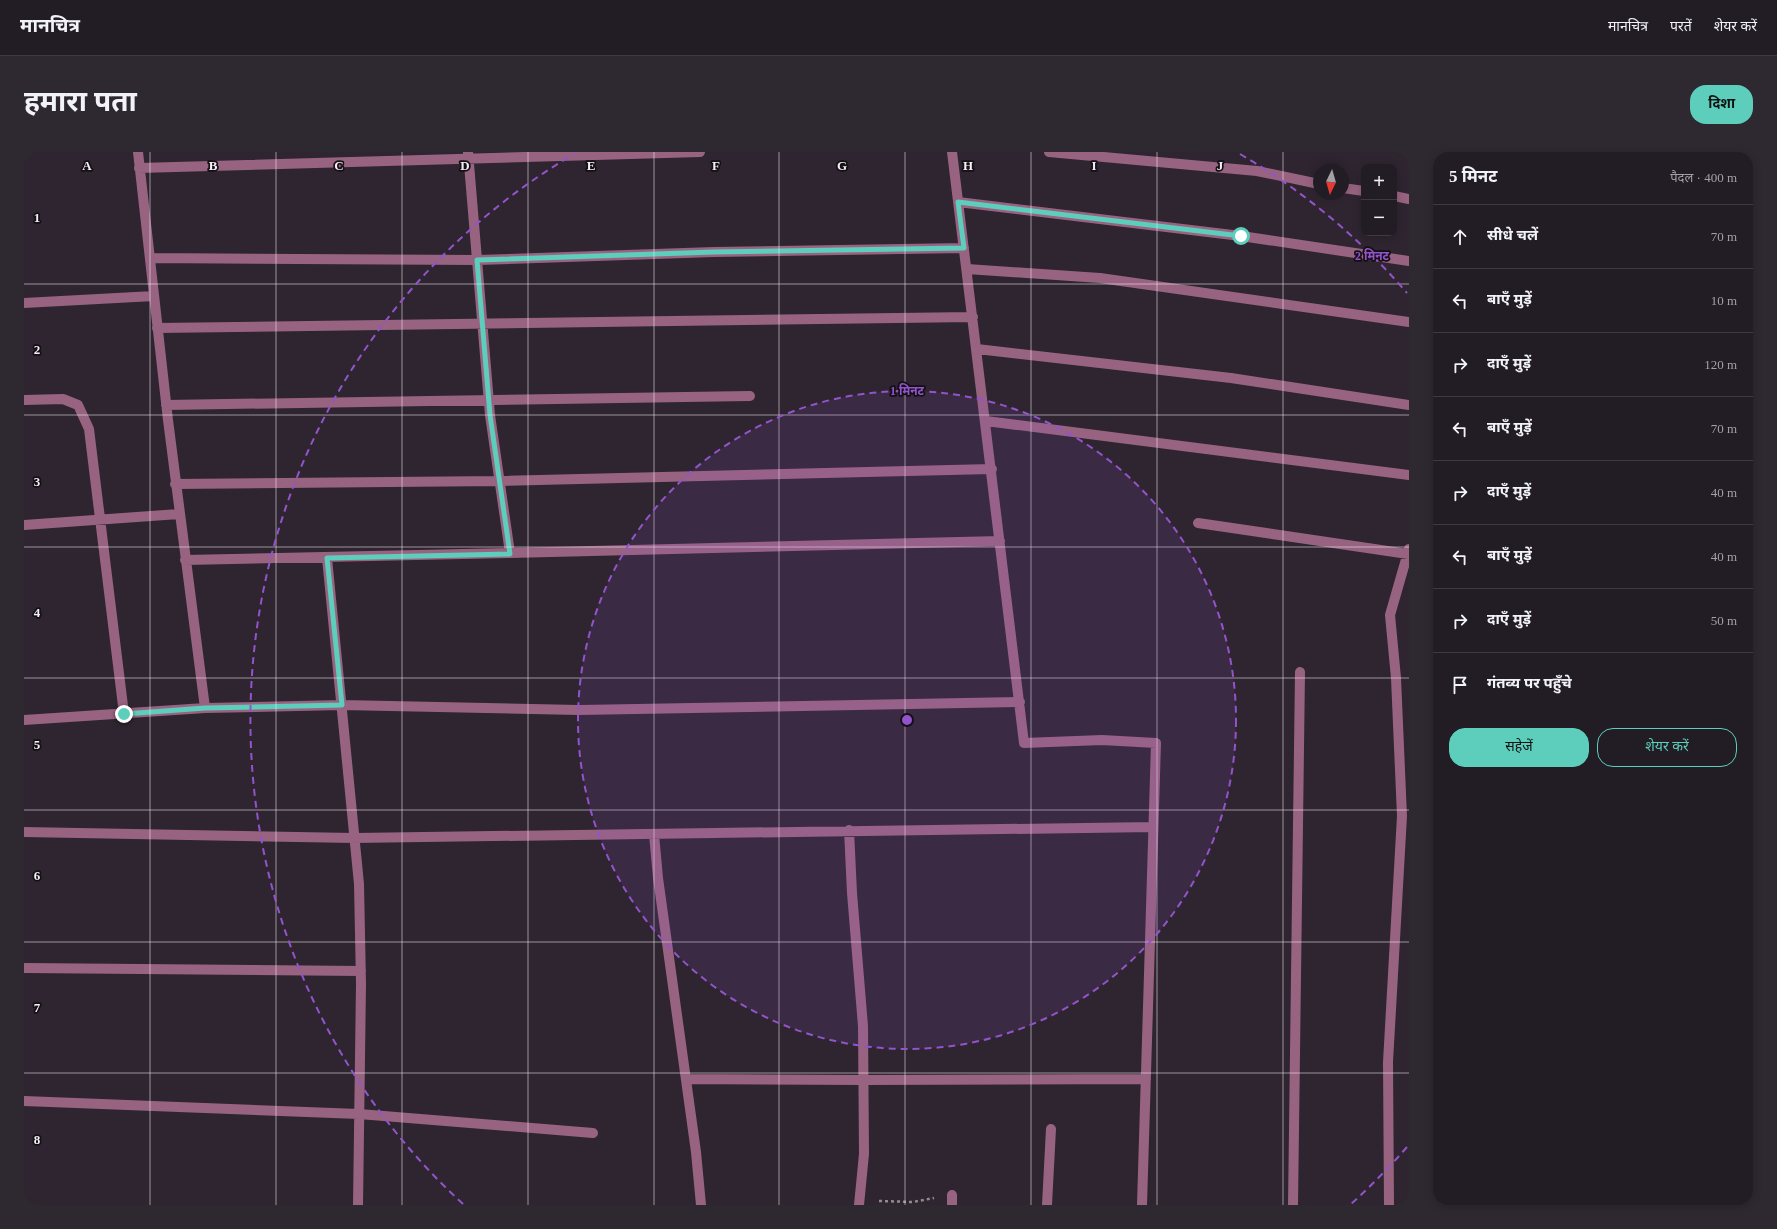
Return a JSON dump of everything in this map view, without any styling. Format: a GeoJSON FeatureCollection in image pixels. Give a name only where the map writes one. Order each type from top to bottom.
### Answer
{"type":"FeatureCollection","features":[{"type":"Feature","properties":{"kind":"street"},"geometry":{"type":"LineString","coordinates":[[138,152],[179,514],[205,708]]}},
{"type":"Feature","properties":{"kind":"street"},"geometry":{"type":"LineString","coordinates":[[140,168],[468,156],[700,152]]}},
{"type":"Feature","properties":{"kind":"street"},"geometry":{"type":"LineString","coordinates":[[952,152],[992,469],[1024,743],[1102,740],[1156,743],[1142,1205]]}},
{"type":"Feature","properties":{"kind":"street"},"geometry":{"type":"LineString","coordinates":[[1049,152],[1257,171],[1313,183]]}},
{"type":"Feature","properties":{"kind":"street"},"geometry":{"type":"LineString","coordinates":[[468,156],[489,399],[510,554]]}},
{"type":"Feature","properties":{"kind":"street"},"geometry":{"type":"LineString","coordinates":[[1349,189],[1361,191]]}},
{"type":"Feature","properties":{"kind":"street"},"geometry":{"type":"LineString","coordinates":[[1397,197],[1409,199]]}},
{"type":"Feature","properties":{"kind":"street"},"geometry":{"type":"LineString","coordinates":[[958,202],[1241,236],[1409,261]]}},
{"type":"Feature","properties":{"kind":"street"},"geometry":{"type":"LineString","coordinates":[[150,258],[477,260],[714,252],[964,248]]}},
{"type":"Feature","properties":{"kind":"street"},"geometry":{"type":"LineString","coordinates":[[967,269],[1100,278],[1409,322]]}},
{"type":"Feature","properties":{"kind":"street"},"geometry":{"type":"LineString","coordinates":[[24,303],[154,296]]}},
{"type":"Feature","properties":{"kind":"street"},"geometry":{"type":"LineString","coordinates":[[157,328],[973,317]]}},
{"type":"Feature","properties":{"kind":"street"},"geometry":{"type":"LineString","coordinates":[[977,349],[1231,378],[1409,405]]}},
{"type":"Feature","properties":{"kind":"street"},"geometry":{"type":"LineString","coordinates":[[166,406],[489,399],[750,396]]}},
{"type":"Feature","properties":{"kind":"street"},"geometry":{"type":"LineString","coordinates":[[24,400],[63,399],[78,405],[89,429],[124,714]]}},
{"type":"Feature","properties":{"kind":"street"},"geometry":{"type":"LineString","coordinates":[[986,421],[1409,475]]}},
{"type":"Feature","properties":{"kind":"street"},"geometry":{"type":"LineString","coordinates":[[176,484],[500,481],[992,469]]}},
{"type":"Feature","properties":{"kind":"street"},"geometry":{"type":"LineString","coordinates":[[24,524],[179,514]]}},
{"type":"Feature","properties":{"kind":"street"},"geometry":{"type":"LineString","coordinates":[[1198,523],[1408,552],[1390,614],[1396,678],[1402,816],[1388,1062],[1389,1205]]}},
{"type":"Feature","properties":{"kind":"street"},"geometry":{"type":"LineString","coordinates":[[185,560],[510,554],[1000,541]]}},
{"type":"Feature","properties":{"kind":"street"},"geometry":{"type":"LineString","coordinates":[[327,558],[359,884],[361,971],[358,1205]]}},
{"type":"Feature","properties":{"kind":"street"},"geometry":{"type":"LineString","coordinates":[[1293,1205],[1300,672]]}},
{"type":"Feature","properties":{"kind":"street"},"geometry":{"type":"LineString","coordinates":[[24,720],[205,708],[342,705],[579,710],[1020,702]]}},
{"type":"Feature","properties":{"kind":"street"},"geometry":{"type":"LineString","coordinates":[[24,832],[354,838],[1153,827]]}},
{"type":"Feature","properties":{"kind":"street"},"geometry":{"type":"LineString","coordinates":[[849,830],[852,893],[863,1026],[864,1154],[860,1203]]}},
{"type":"Feature","properties":{"kind":"street"},"geometry":{"type":"LineString","coordinates":[[654,834],[658,878],[696,1152],[701,1205]]}},
{"type":"Feature","properties":{"kind":"street"},"geometry":{"type":"LineString","coordinates":[[24,968],[361,971]]}},
{"type":"Feature","properties":{"kind":"street"},"geometry":{"type":"LineString","coordinates":[[686,1079],[1146,1079]]}},
{"type":"Feature","properties":{"kind":"street"},"geometry":{"type":"LineString","coordinates":[[24,1101],[359,1114],[593,1133]]}},
{"type":"Feature","properties":{"kind":"street"},"geometry":{"type":"LineString","coordinates":[[1047,1205],[1051,1129]]}},
{"type":"Feature","properties":{"kind":"path"},"geometry":{"type":"LineString","coordinates":[[860,1203],[952,1200]]}},
{"type":"Feature","properties":{"kind":"route"},"geometry":{"type":"LineString","coordinates":[[124,714],[205,708],[342,705],[327,558],[510,554],[490,415],[477,260],[714,252],[964,248],[958,202],[1241,236]]}}]}
